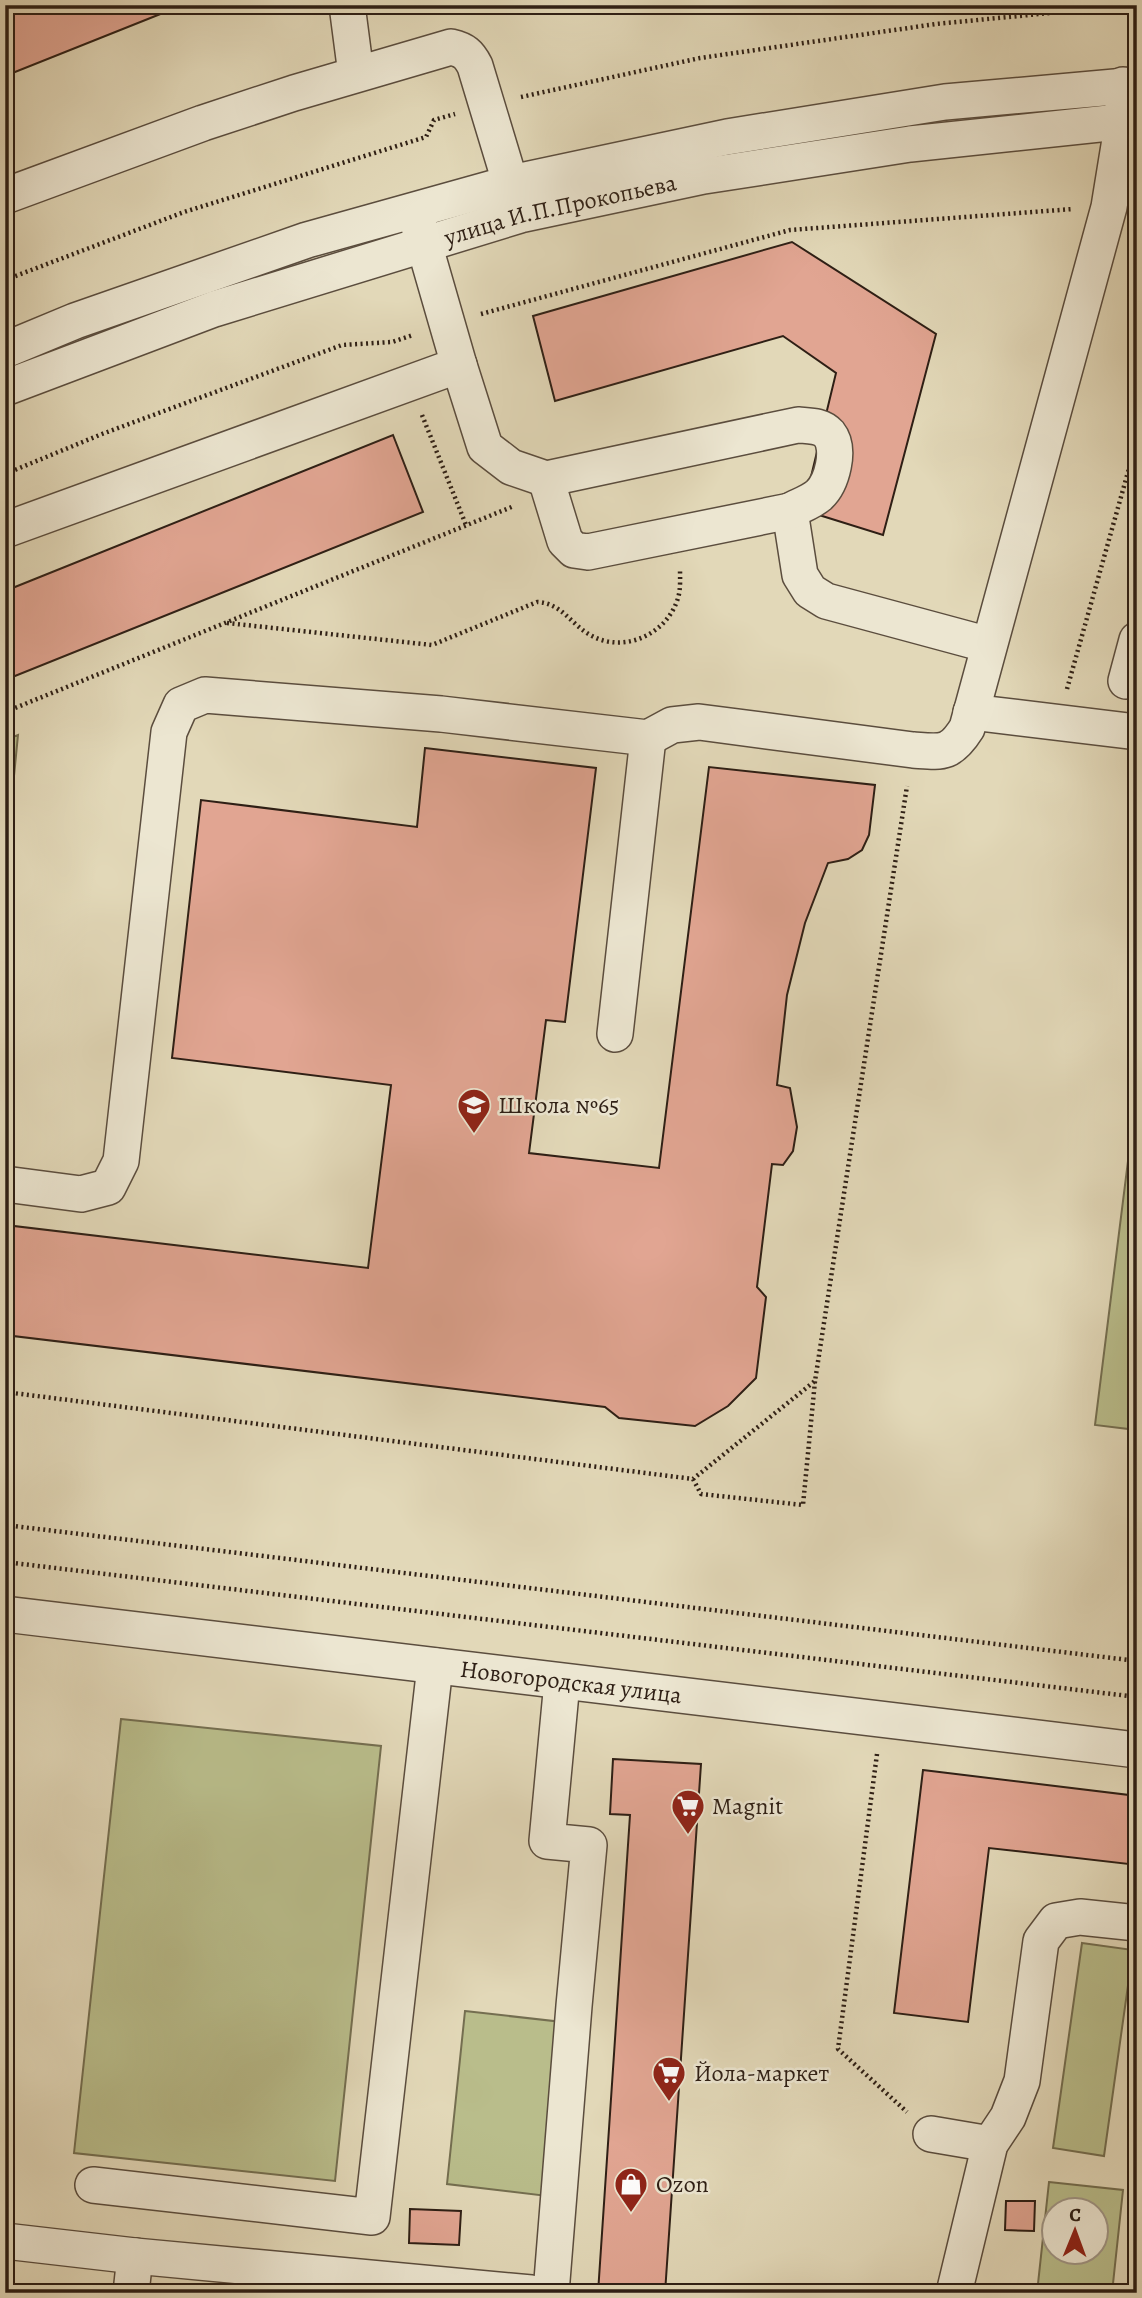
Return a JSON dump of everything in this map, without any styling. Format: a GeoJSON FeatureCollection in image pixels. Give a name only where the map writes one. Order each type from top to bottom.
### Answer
{"type":"FeatureCollection","features":[{"type":"Feature","properties":{"kind":"street"},"geometry":{"type":"LineString","coordinates":[[347,5],[356,74]]}},
{"type":"Feature","properties":{"kind":"street"},"geometry":{"type":"LineString","coordinates":[[5,196],[203,123],[451,47],[463,50],[475,66],[516,199]]}},
{"type":"Feature","properties":{"kind":"street"},"geometry":{"type":"LineString","coordinates":[[5,1184],[81,1194],[107,1187],[121,1161],[169,732],[181,705],[205,695],[441,715],[648,738],[672,725],[699,722],[913,750],[940,752],[956,746],[967,728],[1109,207],[1130,121],[1130,85]]}},
{"type":"Feature","properties":{"kind":"street","name":"улица И.П.Прокопьева"},"geometry":{"type":"LineString","coordinates":[[5,388],[214,309],[424,243],[516,199],[727,137],[945,102],[1130,85]]}},
{"type":"Feature","properties":{"kind":"street","name":"улица И.П.Прокопьева"},"geometry":{"type":"LineString","coordinates":[[5,350],[75,321],[307,240],[413,210],[704,176],[869,150],[1130,121]]}},
{"type":"Feature","properties":{"kind":"street"},"geometry":{"type":"LineString","coordinates":[[413,210],[485,447],[511,467],[548,485],[798,425],[817,426],[829,435],[834,449],[832,476],[819,495],[790,511],[588,552],[574,550],[565,541],[548,485]]}},
{"type":"Feature","properties":{"kind":"street"},"geometry":{"type":"LineString","coordinates":[[5,530],[459,365]]}},
{"type":"Feature","properties":{"kind":"street"},"geometry":{"type":"LineString","coordinates":[[790,511],[800,575],[810,591],[827,601],[989,645]]}},
{"type":"Feature","properties":{"kind":"street"},"geometry":{"type":"LineString","coordinates":[[971,712],[1137,732]]}},
{"type":"Feature","properties":{"kind":"street"},"geometry":{"type":"LineString","coordinates":[[615,1034],[648,738]]}},
{"type":"Feature","properties":{"kind":"street","name":"Новогородская улица"},"geometry":{"type":"LineString","coordinates":[[5,1614],[1137,1751]]}},
{"type":"Feature","properties":{"kind":"street"},"geometry":{"type":"LineString","coordinates":[[93,2185],[372,2217],[435,1666]]}},
{"type":"Feature","properties":{"kind":"street"},"geometry":{"type":"LineString","coordinates":[[551,2293],[589,1845],[547,1841],[562,1682]]}},
{"type":"Feature","properties":{"kind":"street"},"geometry":{"type":"LineString","coordinates":[[954,2293],[990,2144],[1008,2117],[1022,2081],[1041,1941],[1056,1921],[1080,1917],[1137,1923]]}},
{"type":"Feature","properties":{"kind":"street"},"geometry":{"type":"LineString","coordinates":[[931,2134],[990,2144]]}},
{"type":"Feature","properties":{"kind":"street"},"geometry":{"type":"LineString","coordinates":[[5,2241],[135,2256],[531,2293]]}},
{"type":"Feature","properties":{"kind":"street"},"geometry":{"type":"LineString","coordinates":[[131,2293],[135,2256]]}},
{"type":"Feature","properties":{"kind":"path"},"geometry":{"type":"LineString","coordinates":[[510,99],[699,58],[936,24],[1133,5]]}},
{"type":"Feature","properties":{"kind":"path"},"geometry":{"type":"LineString","coordinates":[[5,280],[184,212],[426,138],[434,120],[456,114]]}},
{"type":"Feature","properties":{"kind":"path"},"geometry":{"type":"LineString","coordinates":[[476,315],[790,230],[1078,209]]}},
{"type":"Feature","properties":{"kind":"path"},"geometry":{"type":"LineString","coordinates":[[5,474],[102,434],[342,345],[393,342],[417,333]]}},
{"type":"Feature","properties":{"kind":"path"},"geometry":{"type":"LineString","coordinates":[[409,383],[466,525]]}},
{"type":"Feature","properties":{"kind":"path"},"geometry":{"type":"LineString","coordinates":[[1058,723],[1137,440]]}},
{"type":"Feature","properties":{"kind":"path"},"geometry":{"type":"LineString","coordinates":[[5,712],[466,525],[548,485]]}},
{"type":"Feature","properties":{"kind":"path"},"geometry":{"type":"LineString","coordinates":[[226,622],[432,645],[537,602],[556,607],[578,628],[595,638],[616,642],[638,640],[655,632],[666,621],[676,604],[680,593],[680,563]]}},
{"type":"Feature","properties":{"kind":"path"},"geometry":{"type":"LineString","coordinates":[[693,1479],[701,1493],[803,1505],[815,1381],[913,750]]}},
{"type":"Feature","properties":{"kind":"path"},"geometry":{"type":"LineString","coordinates":[[5,1392],[693,1479],[815,1381]]}},
{"type":"Feature","properties":{"kind":"path"},"geometry":{"type":"LineString","coordinates":[[5,1525],[1137,1661]]}},
{"type":"Feature","properties":{"kind":"path"},"geometry":{"type":"LineString","coordinates":[[5,1562],[1137,1697]]}},
{"type":"Feature","properties":{"kind":"path"},"geometry":{"type":"LineString","coordinates":[[877,1753],[838,2049],[931,2134]]}},
{"type":"Feature","properties":{"kind":"green space"},"geometry":{"type":"Polygon","coordinates":[[[18,735],[9,827],[5,827],[5,740],[18,735]]]}},
{"type":"Feature","properties":{"kind":"green space"},"geometry":{"type":"Polygon","coordinates":[[[1137,1089],[1137,1430],[1095,1425],[1137,1089]]]}},
{"type":"Feature","properties":{"kind":"green space"},"geometry":{"type":"Polygon","coordinates":[[[121,1719],[381,1746],[335,2181],[74,2153],[121,1719]]]}},
{"type":"Feature","properties":{"kind":"green space"},"geometry":{"type":"Polygon","coordinates":[[[1082,1943],[1133,1950],[1104,2156],[1053,2148],[1082,1943]]]}},
{"type":"Feature","properties":{"kind":"green space"},"geometry":{"type":"Polygon","coordinates":[[[465,2011],[562,2022],[547,2196],[447,2184],[465,2011]]]}},
{"type":"Feature","properties":{"kind":"green space"},"geometry":{"type":"Polygon","coordinates":[[[1049,2182],[1123,2190],[1112,2293],[1037,2293],[1040,2265],[1110,2266],[1110,2196],[1047,2196],[1049,2182]]]}},
{"type":"Feature","properties":{"kind":"building"},"geometry":{"type":"Polygon","coordinates":[[[5,5],[183,5],[5,76],[5,5]]]}},
{"type":"Feature","properties":{"kind":"building"},"geometry":{"type":"Polygon","coordinates":[[[792,242],[936,334],[883,535],[803,510],[836,373],[783,336],[555,401],[533,316],[792,242]]]}},
{"type":"Feature","properties":{"kind":"building"},"geometry":{"type":"Polygon","coordinates":[[[393,435],[423,512],[5,680],[5,591],[393,435]]]}},
{"type":"Feature","properties":{"kind":"building"},"geometry":{"type":"Polygon","coordinates":[[[425,748],[596,768],[565,1022],[546,1020],[529,1153],[659,1168],[709,767],[875,785],[869,835],[862,850],[848,859],[828,863],[805,923],[787,995],[777,1085],[790,1088],[797,1127],[793,1151],[783,1165],[772,1164],[757,1287],[766,1297],[756,1378],[728,1406],[695,1426],[619,1418],[605,1407],[5,1335],[5,1225],[368,1268],[391,1085],[172,1058],[201,800],[417,827],[425,748]]]}},
{"type":"Feature","properties":{"kind":"building"},"geometry":{"type":"Polygon","coordinates":[[[613,1759],[701,1764],[665,2293],[598,2293],[630,1815],[610,1814],[613,1759]]]}},
{"type":"Feature","properties":{"kind":"building"},"geometry":{"type":"Polygon","coordinates":[[[923,1770],[1137,1796],[1137,1865],[989,1848],[968,2022],[894,2013],[923,1770]]]}},
{"type":"Feature","properties":{"kind":"building"},"geometry":{"type":"Polygon","coordinates":[[[1006,2201],[1035,2201],[1034,2231],[1005,2230],[1006,2201]]]}},
{"type":"Feature","properties":{"kind":"building"},"geometry":{"type":"Polygon","coordinates":[[[410,2209],[461,2211],[459,2245],[409,2243],[410,2209]]]}},
{"type":"Feature","properties":{"kind":"place","name":"Школа №65"},"geometry":{"type":"Point","coordinates":[474,1135]}},
{"type":"Feature","properties":{"kind":"place","name":"Magnit"},"geometry":{"type":"Point","coordinates":[688,1836]}},
{"type":"Feature","properties":{"kind":"place","name":"Йола-маркет"},"geometry":{"type":"Point","coordinates":[669,2103]}},
{"type":"Feature","properties":{"kind":"place","name":"Ozon"},"geometry":{"type":"Point","coordinates":[631,2214]}}]}
